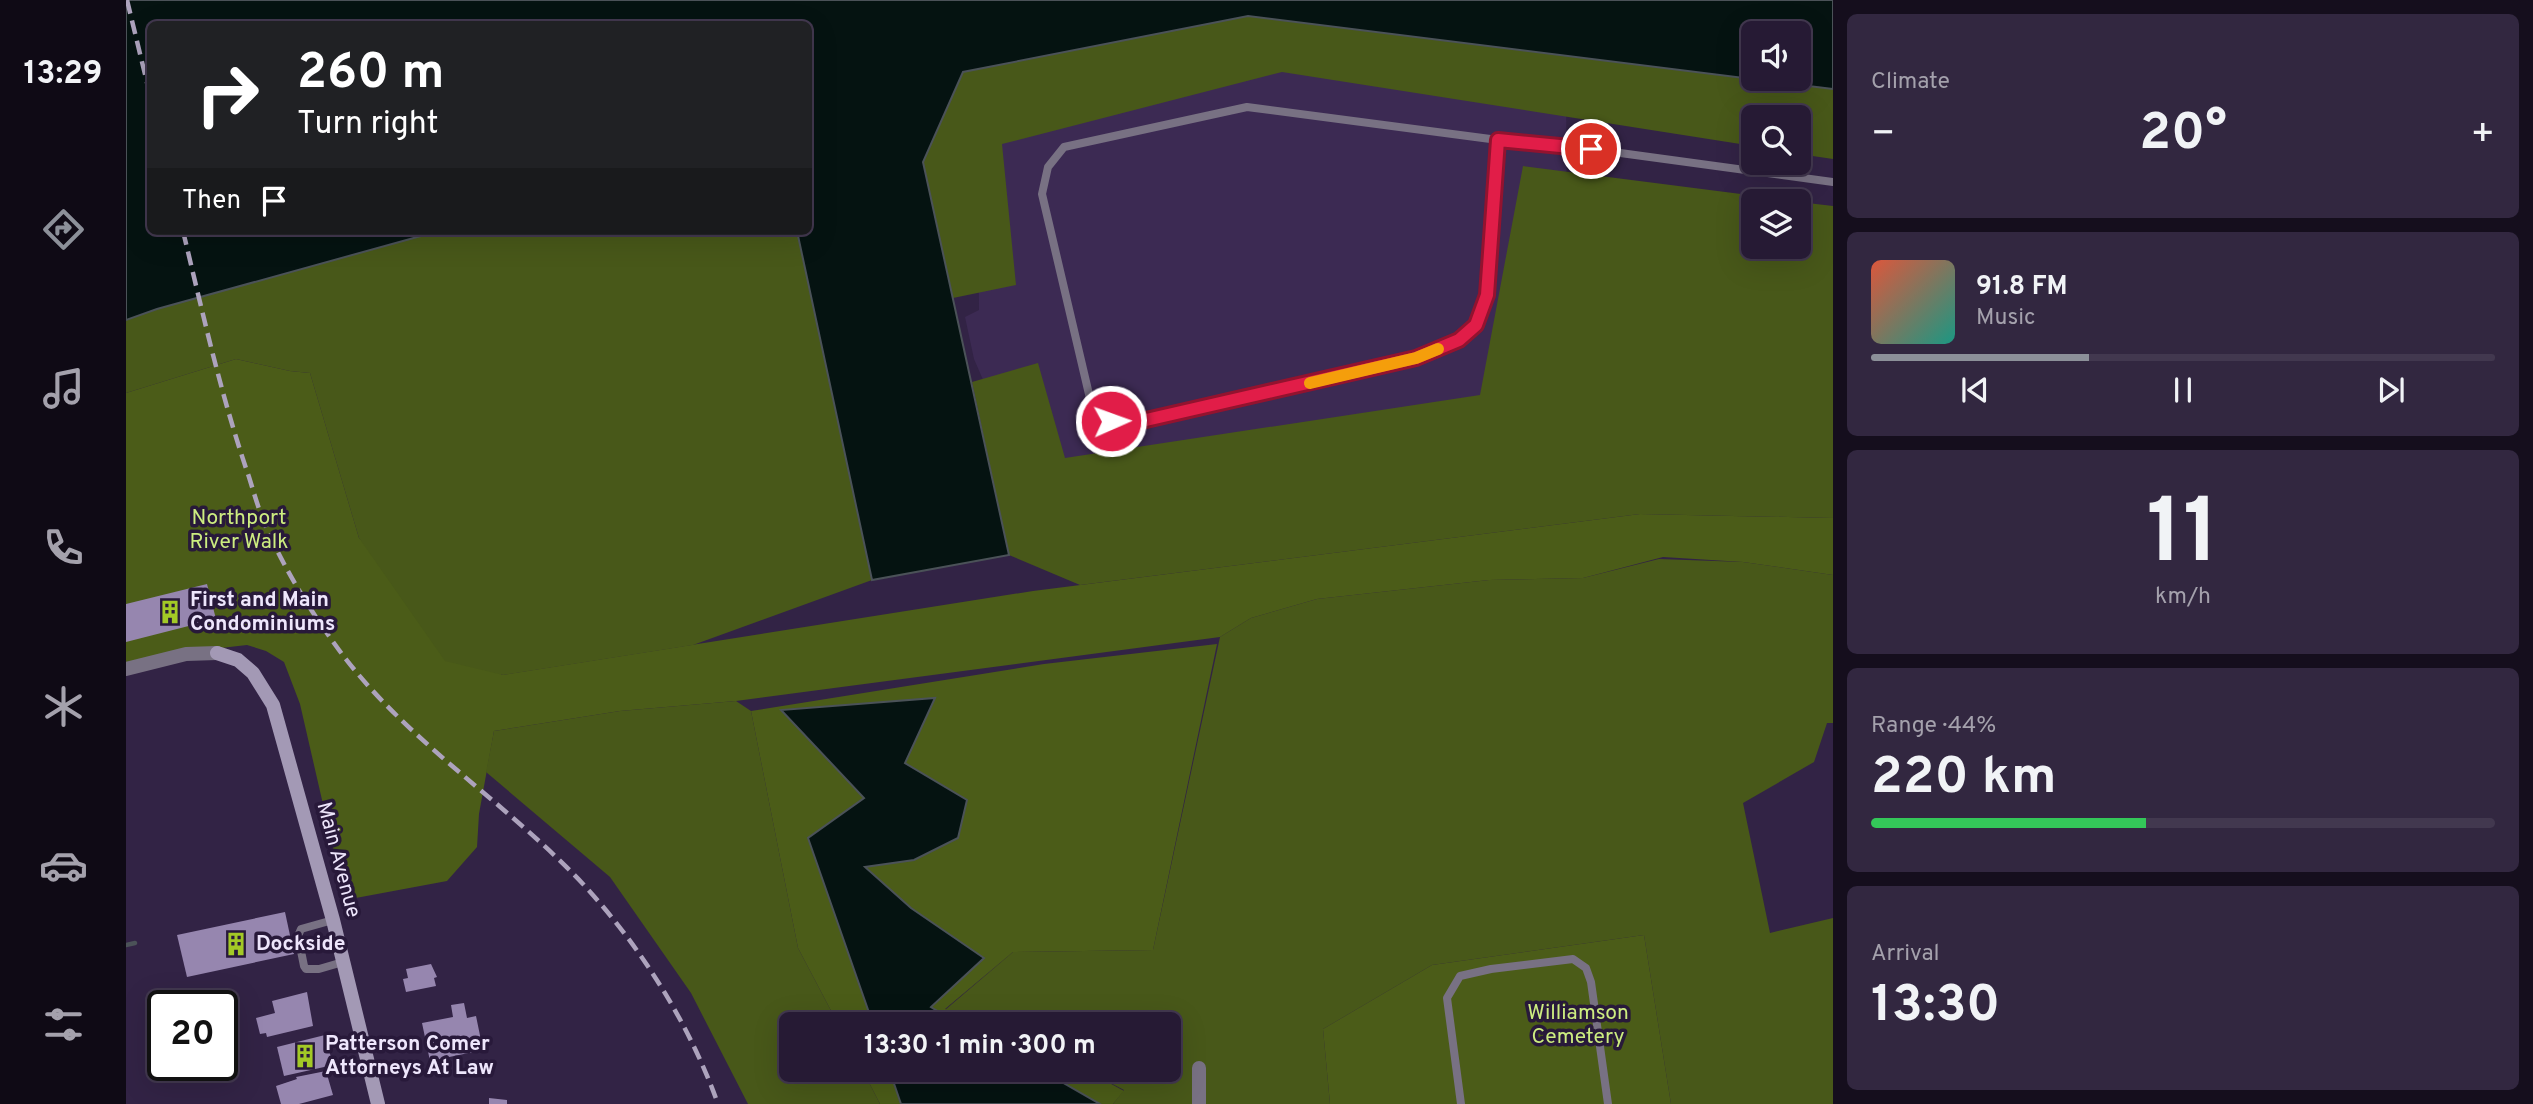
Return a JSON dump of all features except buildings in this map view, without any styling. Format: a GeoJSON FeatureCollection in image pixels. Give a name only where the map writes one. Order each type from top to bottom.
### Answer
{"type":"FeatureCollection","features":[{"type":"Feature","properties":{"kind":"main road","name":"Main Avenue"},"geometry":{"type":"LineString","coordinates":[[217,653],[238,660],[253,673],[273,705],[333,920],[378,1104]]}},
{"type":"Feature","properties":{"kind":"street"},"geometry":{"type":"LineString","coordinates":[[126,669],[186,654],[217,653]]}},
{"type":"Feature","properties":{"kind":"street"},"geometry":{"type":"LineString","coordinates":[[1199,1068],[1199,1104]]}},
{"type":"Feature","properties":{"kind":"lane"},"geometry":{"type":"LineString","coordinates":[[1498,140],[1487,295],[1476,325],[1459,340],[1416,358],[1133,423],[1111,421],[1092,408],[1042,194],[1048,167],[1064,147],[1247,107],[1833,182]]}},
{"type":"Feature","properties":{"kind":"lane"},"geometry":{"type":"LineString","coordinates":[[333,920],[301,929],[298,936],[304,966],[306,969],[319,969],[343,962]]}},
{"type":"Feature","properties":{"kind":"lane"},"geometry":{"type":"LineString","coordinates":[[1461,1104],[1447,998],[1460,976],[1491,969],[1573,959],[1586,968],[1591,982],[1608,1104]]}},
{"type":"Feature","properties":{"kind":"shaded area"},"geometry":{"type":"Polygon","coordinates":[[[126,0],[1833,0],[1833,89],[1811,86],[1811,21],[1741,21],[1741,78],[1248,16],[963,72],[923,162],[1009,555],[872,580],[798,235],[812,235],[812,21],[147,21],[147,235],[425,235],[126,320],[126,0]]]}},
{"type":"Feature","properties":{"kind":"shaded area"},"geometry":{"type":"Polygon","coordinates":[[[1255,7],[1566,79],[1568,436],[1030,518],[1003,426],[974,359],[965,317],[979,310],[977,89],[1255,7]]]}},
{"type":"Feature","properties":{"kind":"shaded area"},"geometry":{"type":"Polygon","coordinates":[[[935,698],[905,763],[967,800],[958,838],[914,860],[865,867],[911,908],[984,958],[931,1007],[939,1012],[869,1012],[808,838],[864,798],[781,710],[935,698]]]}},
{"type":"Feature","properties":{"kind":"shaded area"},"geometry":{"type":"Polygon","coordinates":[[[893,1082],[1062,1082],[1100,1104],[901,1104],[893,1082]]]}},
{"type":"Feature","properties":{"kind":"green space"},"geometry":{"type":"Polygon","coordinates":[[[1248,16],[1741,78],[1741,91],[1811,91],[1811,86],[1833,89],[1833,159],[1811,156],[1811,105],[1741,105],[1741,144],[1282,72],[1002,144],[1016,285],[953,298],[923,162],[963,72],[1248,16]]]}},
{"type":"Feature","properties":{"kind":"green space"},"geometry":{"type":"Polygon","coordinates":[[[1523,166],[1741,194],[1741,259],[1811,259],[1811,203],[1833,206],[1833,518],[1640,514],[1080,585],[1009,555],[972,382],[1038,363],[1065,458],[1480,395],[1523,166]]]}},
{"type":"Feature","properties":{"kind":"green space"},"geometry":{"type":"Polygon","coordinates":[[[425,235],[798,235],[872,580],[693,645],[503,675],[445,661],[359,538],[310,373],[236,359],[126,393],[126,320],[425,235]]]}},
{"type":"Feature","properties":{"kind":"green space","name":"Northport River Walk"},"geometry":{"type":"Polygon","coordinates":[[[236,359],[310,373],[359,538],[502,675],[1033,591],[1640,514],[1833,518],[1833,575],[1743,562],[1663,557],[1583,578],[1489,580],[1317,599],[1251,618],[1220,637],[736,701],[620,711],[494,731],[479,814],[477,847],[447,881],[345,900],[300,704],[284,662],[266,651],[247,645],[168,654],[126,664],[126,393],[236,359]]]}},
{"type":"Feature","properties":{"kind":"green space"},"geometry":{"type":"Polygon","coordinates":[[[1659,559],[1743,562],[1833,575],[1833,723],[1827,723],[1814,762],[1743,803],[1770,933],[1833,918],[1833,1104],[1671,1104],[1644,935],[1432,965],[1323,1029],[1330,1104],[1113,1104],[1124,1090],[1109,1082],[1181,1082],[1181,1012],[945,1010],[1013,952],[1153,950],[1220,637],[1251,618],[1317,599],[1489,580],[1583,578],[1659,559]]]}},
{"type":"Feature","properties":{"kind":"green space"},"geometry":{"type":"Polygon","coordinates":[[[1217,644],[1153,950],[1013,952],[945,1009],[958,1012],[832,1012],[798,948],[751,711],[1044,664],[1217,644]]]}},
{"type":"Feature","properties":{"kind":"green space"},"geometry":{"type":"Polygon","coordinates":[[[736,701],[751,711],[798,948],[832,1012],[779,1012],[779,1082],[869,1082],[880,1104],[748,1104],[691,993],[610,877],[486,772],[494,731],[620,711],[736,701]]]}},
{"type":"Feature","properties":{"kind":"green space","name":"Williamson Cemetery"},"geometry":{"type":"Polygon","coordinates":[[[1644,935],[1671,1104],[1330,1104],[1323,1029],[1432,965],[1644,935]]]}},
{"type":"Feature","properties":{"kind":"green space"},"geometry":{"type":"Polygon","coordinates":[[[869,1082],[1108,1082],[1124,1091],[1113,1104],[880,1104],[869,1082]]]}},
{"type":"Feature","properties":{"kind":"waterway"},"geometry":{"type":"LineString","coordinates":[[126,945],[135,943]]}},
{"type":"Feature","properties":{"kind":"railway"},"geometry":{"type":"LineString","coordinates":[[127,0],[147,83]]}},
{"type":"Feature","properties":{"kind":"railway"},"geometry":{"type":"LineString","coordinates":[[184,235],[221,385],[263,521],[281,559],[318,621],[366,683],[395,713],[553,854],[604,908],[644,960],[678,1015],[718,1104]]}},
{"type":"Feature","properties":{"kind":"slow traffic"},"geometry":{"type":"LineString","coordinates":[[1310,383],[1416,358],[1438,349]]}},
{"type":"Feature","properties":{"kind":"place","name":"First and Main Condominiums"},"geometry":{"type":"Point","coordinates":[170,612]}},
{"type":"Feature","properties":{"kind":"place","name":"Dockside"},"geometry":{"type":"Point","coordinates":[236,944]}},
{"type":"Feature","properties":{"kind":"place","name":"Patterson Comer Attorneys At Law"},"geometry":{"type":"Point","coordinates":[305,1056]}},
{"type":"Feature","properties":{"kind":"route"},"geometry":{"type":"LineString","coordinates":[[1111,421],[1133,423],[1416,358],[1459,340],[1476,325],[1487,295],[1498,140],[1591,149]]}}]}
